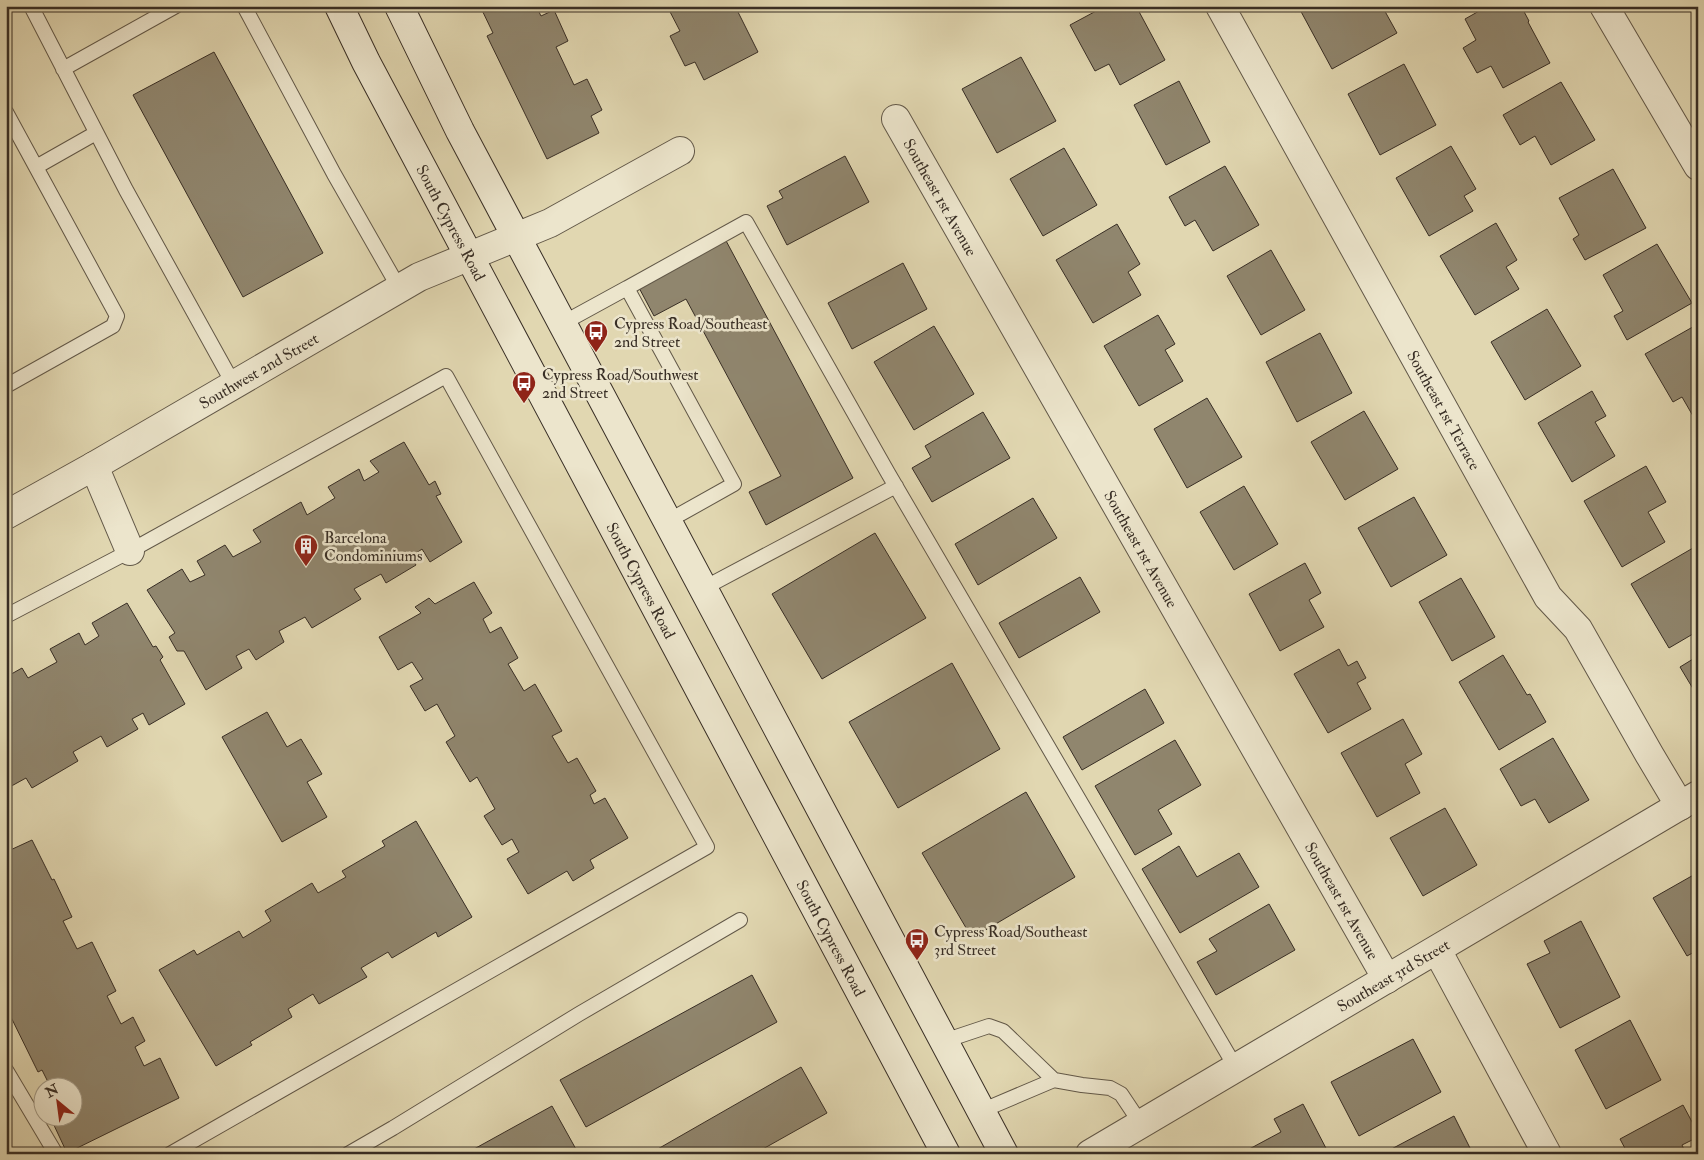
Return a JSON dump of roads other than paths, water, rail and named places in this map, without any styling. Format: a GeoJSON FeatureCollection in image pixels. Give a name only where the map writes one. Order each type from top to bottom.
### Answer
{"type":"FeatureCollection","features":[{"type":"Feature","properties":{"kind":"street","name":"South Cypress Road"},"geometry":{"type":"LineString","coordinates":[[339,6],[366,62],[946,1154]]}},
{"type":"Feature","properties":{"kind":"street"},"geometry":{"type":"LineString","coordinates":[[398,6],[460,131],[1004,1154]]}},
{"type":"Feature","properties":{"kind":"street","name":"Southeast 1st Terrace"},"geometry":{"type":"LineString","coordinates":[[1220,6],[1548,597],[1578,629],[1648,754],[1689,800]]}},
{"type":"Feature","properties":{"kind":"street"},"geometry":{"type":"LineString","coordinates":[[1604,6],[1698,166]]}},
{"type":"Feature","properties":{"kind":"street","name":"Southeast 1st Avenue"},"geometry":{"type":"LineString","coordinates":[[896,119],[1387,979]]}},
{"type":"Feature","properties":{"kind":"street"},"geometry":{"type":"LineString","coordinates":[[517,237],[550,223],[680,151]]}},
{"type":"Feature","properties":{"kind":"street","name":"Southwest 2nd Street"},"geometry":{"type":"LineString","coordinates":[[6,515],[419,277],[517,237]]}},
{"type":"Feature","properties":{"kind":"street"},"geometry":{"type":"LineString","coordinates":[[94,466],[130,551]]}},
{"type":"Feature","properties":{"kind":"street","name":"Southeast 3rd Street"},"geometry":{"type":"LineString","coordinates":[[1090,1154],[1689,800]]}},
{"type":"Feature","properties":{"kind":"street"},"geometry":{"type":"LineString","coordinates":[[1437,950],[1547,1154]]}},
{"type":"Feature","properties":{"kind":"lane"},"geometry":{"type":"LineString","coordinates":[[31,6],[126,190],[234,385]]}},
{"type":"Feature","properties":{"kind":"lane"},"geometry":{"type":"LineString","coordinates":[[63,69],[176,6]]}},
{"type":"Feature","properties":{"kind":"lane"},"geometry":{"type":"LineString","coordinates":[[244,6],[334,174],[399,288]]}},
{"type":"Feature","properties":{"kind":"lane"},"geometry":{"type":"LineString","coordinates":[[6,112],[117,316],[113,326],[6,386]]}},
{"type":"Feature","properties":{"kind":"lane"},"geometry":{"type":"LineString","coordinates":[[36,167],[96,133]]}},
{"type":"Feature","properties":{"kind":"lane"},"geometry":{"type":"LineString","coordinates":[[563,323],[746,222],[896,486],[1236,1068]]}},
{"type":"Feature","properties":{"kind":"lane"},"geometry":{"type":"LineString","coordinates":[[626,288],[734,484],[668,520]]}},
{"type":"Feature","properties":{"kind":"lane"},"geometry":{"type":"LineString","coordinates":[[6,616],[130,551],[446,376],[707,847],[170,1154]]}},
{"type":"Feature","properties":{"kind":"lane"},"geometry":{"type":"LineString","coordinates":[[704,588],[896,486]]}},
{"type":"Feature","properties":{"kind":"lane"},"geometry":{"type":"LineString","coordinates":[[348,1154],[579,1014],[740,920]]}},
{"type":"Feature","properties":{"kind":"lane"},"geometry":{"type":"LineString","coordinates":[[944,1041],[989,1026],[1003,1031],[1054,1080]]}},
{"type":"Feature","properties":{"kind":"lane"},"geometry":{"type":"LineString","coordinates":[[6,1070],[56,1154]]}},
{"type":"Feature","properties":{"kind":"lane"},"geometry":{"type":"LineString","coordinates":[[981,1111],[1054,1080],[1110,1088],[1121,1094],[1141,1124]]}},
{"type":"Feature","properties":{"kind":"place","name":"Cypress Road/Southeast 2nd Street"},"geometry":{"type":"Point","coordinates":[596,353]}},
{"type":"Feature","properties":{"kind":"place","name":"Cypress Road/Southwest 2nd Street"},"geometry":{"type":"Point","coordinates":[524,404]}},
{"type":"Feature","properties":{"kind":"place","name":"Barcelona Condominiums"},"geometry":{"type":"Point","coordinates":[306,567]}},
{"type":"Feature","properties":{"kind":"place","name":"Cypress Road/Southeast 3rd Street"},"geometry":{"type":"Point","coordinates":[917,961]}}]}
